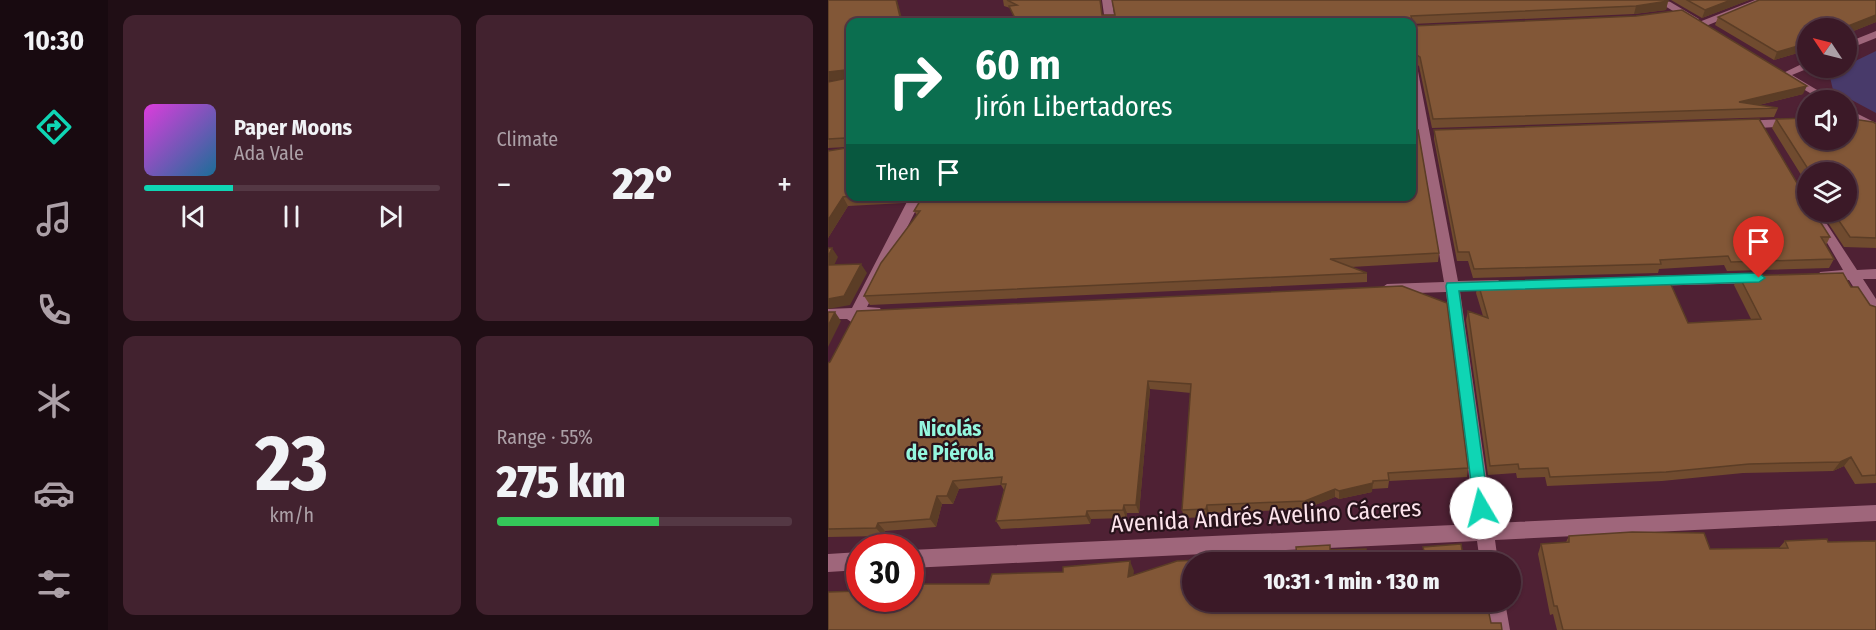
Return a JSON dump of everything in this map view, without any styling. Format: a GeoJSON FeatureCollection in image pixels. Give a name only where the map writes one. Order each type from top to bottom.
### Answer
{"type":"FeatureCollection","features":[{"type":"Feature","properties":{"kind":"street"},"geometry":{"type":"LineString","coordinates":[[1107,0],[1109,18]]}},
{"type":"Feature","properties":{"kind":"street"},"geometry":{"type":"LineString","coordinates":[[1660,0],[1705,28],[1764,0]]}},
{"type":"Feature","properties":{"kind":"street"},"geometry":{"type":"LineString","coordinates":[[1665,16],[1682,13]]}},
{"type":"Feature","properties":{"kind":"street"},"geometry":{"type":"LineString","coordinates":[[1857,42],[1876,34]]}},
{"type":"Feature","properties":{"kind":"street"},"geometry":{"type":"LineString","coordinates":[[1797,67],[1780,72],[1812,90]]}},
{"type":"Feature","properties":{"kind":"street"},"geometry":{"type":"LineString","coordinates":[[1416,87],[1452,286],[1487,552]]}},
{"type":"Feature","properties":{"kind":"street"},"geometry":{"type":"LineString","coordinates":[[1857,116],[1876,128]]}},
{"type":"Feature","properties":{"kind":"street"},"geometry":{"type":"LineString","coordinates":[[1727,126],[1764,129],[1797,123]]}},
{"type":"Feature","properties":{"kind":"street"},"geometry":{"type":"LineString","coordinates":[[847,331],[914,201]]}},
{"type":"Feature","properties":{"kind":"street"},"geometry":{"type":"LineString","coordinates":[[1819,222],[1876,311]]}},
{"type":"Feature","properties":{"kind":"street"},"geometry":{"type":"LineString","coordinates":[[1806,276],[1876,274]]}},
{"type":"Feature","properties":{"kind":"street"},"geometry":{"type":"LineString","coordinates":[[1629,281],[1770,277]]}},
{"type":"Feature","properties":{"kind":"street"},"geometry":{"type":"LineString","coordinates":[[1369,290],[1511,285]]}},
{"type":"Feature","properties":{"kind":"street"},"geometry":{"type":"LineString","coordinates":[[828,314],[892,311]]}},
{"type":"Feature","properties":{"kind":"street","name":"Avenida Andrés Avelino Cáceres"},"geometry":{"type":"LineString","coordinates":[[924,558],[1876,513]]}},
{"type":"Feature","properties":{"kind":"street"},"geometry":{"type":"LineString","coordinates":[[828,563],[846,562]]}},
{"type":"Feature","properties":{"kind":"street"},"geometry":{"type":"LineString","coordinates":[[1497,612],[1500,630]]}},
{"type":"Feature","properties":{"kind":"shaded area"},"geometry":{"type":"Polygon","coordinates":[[[1876,51],[1876,113],[1857,103],[1857,90],[1833,90],[1830,78],[1857,78],[1857,60],[1876,51]]]}},
{"type":"Feature","properties":{"kind":"building"},"geometry":{"type":"Polygon","coordinates":[[[828,0],[896,0],[900,18],[846,18],[846,73],[845,70],[828,72],[828,0]]]}},
{"type":"Feature","properties":{"kind":"building"},"geometry":{"type":"Polygon","coordinates":[[[1007,0],[1100,0],[1102,15],[1115,15],[1112,0],[1668,1],[1636,6],[1411,16],[1411,18],[1015,18],[1009,6],[1017,5],[1007,0]]]}},
{"type":"Feature","properties":{"kind":"building"},"geometry":{"type":"Polygon","coordinates":[[[1687,0],[1731,0],[1705,10],[1687,0]]]}},
{"type":"Feature","properties":{"kind":"building"},"geometry":{"type":"Polygon","coordinates":[[[1759,0],[1876,0],[1876,15],[1857,22],[1857,18],[1797,18],[1797,46],[1777,52],[1718,17],[1759,0]]]}},
{"type":"Feature","properties":{"kind":"building"},"geometry":{"type":"Polygon","coordinates":[[[1682,10],[1807,86],[1739,102],[1778,108],[1433,119],[1420,57],[1416,54],[1416,26],[1636,16],[1682,10]]]}},
{"type":"Feature","properties":{"kind":"building"},"geometry":{"type":"Polygon","coordinates":[[[846,78],[846,143],[845,138],[828,139],[828,82],[846,78]]]}},
{"type":"Feature","properties":{"kind":"building"},"geometry":{"type":"Polygon","coordinates":[[[1797,118],[1797,150],[1857,150],[1857,120],[1876,124],[1876,238],[1850,237],[1840,222],[1857,222],[1857,162],[1804,162],[1776,119],[1797,118]]]}},
{"type":"Feature","properties":{"kind":"building"},"geometry":{"type":"Polygon","coordinates":[[[1759,119],[1797,183],[1797,222],[1820,222],[1830,237],[1821,237],[1834,259],[1731,262],[1728,256],[1660,260],[1661,264],[1474,269],[1469,252],[1458,252],[1434,130],[1759,119]]]}},
{"type":"Feature","properties":{"kind":"building"},"geometry":{"type":"Polygon","coordinates":[[[1416,130],[1418,130],[1439,253],[1330,259],[1367,273],[864,296],[881,263],[920,211],[914,211],[920,201],[1416,201],[1416,130]]]}},
{"type":"Feature","properties":{"kind":"building"},"geometry":{"type":"Polygon","coordinates":[[[846,148],[846,197],[843,197],[828,220],[828,151],[846,148]]]}},
{"type":"Feature","properties":{"kind":"building"},"geometry":{"type":"Polygon","coordinates":[[[861,264],[844,296],[828,299],[828,265],[861,264]]]}},
{"type":"Feature","properties":{"kind":"building"},"geometry":{"type":"Polygon","coordinates":[[[1843,273],[1851,287],[1858,287],[1870,305],[1876,307],[1876,475],[1862,476],[1851,457],[1840,462],[1749,464],[1666,472],[1550,477],[1548,468],[1519,469],[1518,464],[1490,466],[1468,311],[1488,318],[1478,283],[1668,278],[1688,323],[1761,319],[1739,276],[1843,273]]]}},
{"type":"Feature","properties":{"kind":"building"},"geometry":{"type":"Polygon","coordinates":[[[1402,286],[1447,303],[1468,468],[1388,473],[1389,480],[1373,481],[1373,483],[1339,491],[1335,489],[1305,501],[1207,505],[1206,509],[1182,510],[1191,384],[1148,381],[1136,505],[1124,505],[1123,510],[1087,511],[1086,516],[996,521],[1006,484],[1001,484],[1002,477],[953,481],[947,496],[937,496],[930,519],[878,523],[876,528],[828,529],[828,363],[857,311],[1402,286]]]}},
{"type":"Feature","properties":{"kind":"building"},"geometry":{"type":"Polygon","coordinates":[[[828,312],[835,312],[828,326],[828,312]]]}},
{"type":"Feature","properties":{"kind":"building"},"geometry":{"type":"Polygon","coordinates":[[[1632,532],[1704,533],[1710,549],[1788,548],[1785,541],[1827,539],[1828,542],[1876,541],[1876,630],[1563,630],[1557,606],[1554,606],[1541,544],[1569,542],[1569,536],[1632,532]]]}},
{"type":"Feature","properties":{"kind":"building"},"geometry":{"type":"Polygon","coordinates":[[[1461,544],[1462,552],[1412,552],[1424,551],[1423,547],[1461,544]]]}},
{"type":"Feature","properties":{"kind":"building"},"geometry":{"type":"Polygon","coordinates":[[[1330,545],[1330,550],[1366,549],[1366,552],[1297,552],[1296,547],[1330,545]]]}},
{"type":"Feature","properties":{"kind":"building"},"geometry":{"type":"Polygon","coordinates":[[[1130,561],[1128,577],[1182,561],[1182,612],[1489,612],[1491,623],[1501,623],[1502,630],[828,630],[828,592],[846,591],[846,612],[924,612],[924,584],[989,584],[992,574],[1063,572],[1063,567],[1130,561]]]}},
{"type":"Feature","properties":{"kind":"district","name":"Nicolás de Piérola"},"geometry":{"type":"Point","coordinates":[950,441]}},
{"type":"Feature","properties":{"kind":"route"},"geometry":{"type":"LineString","coordinates":[[1481,508],[1452,286],[1759,278]]}}]}
